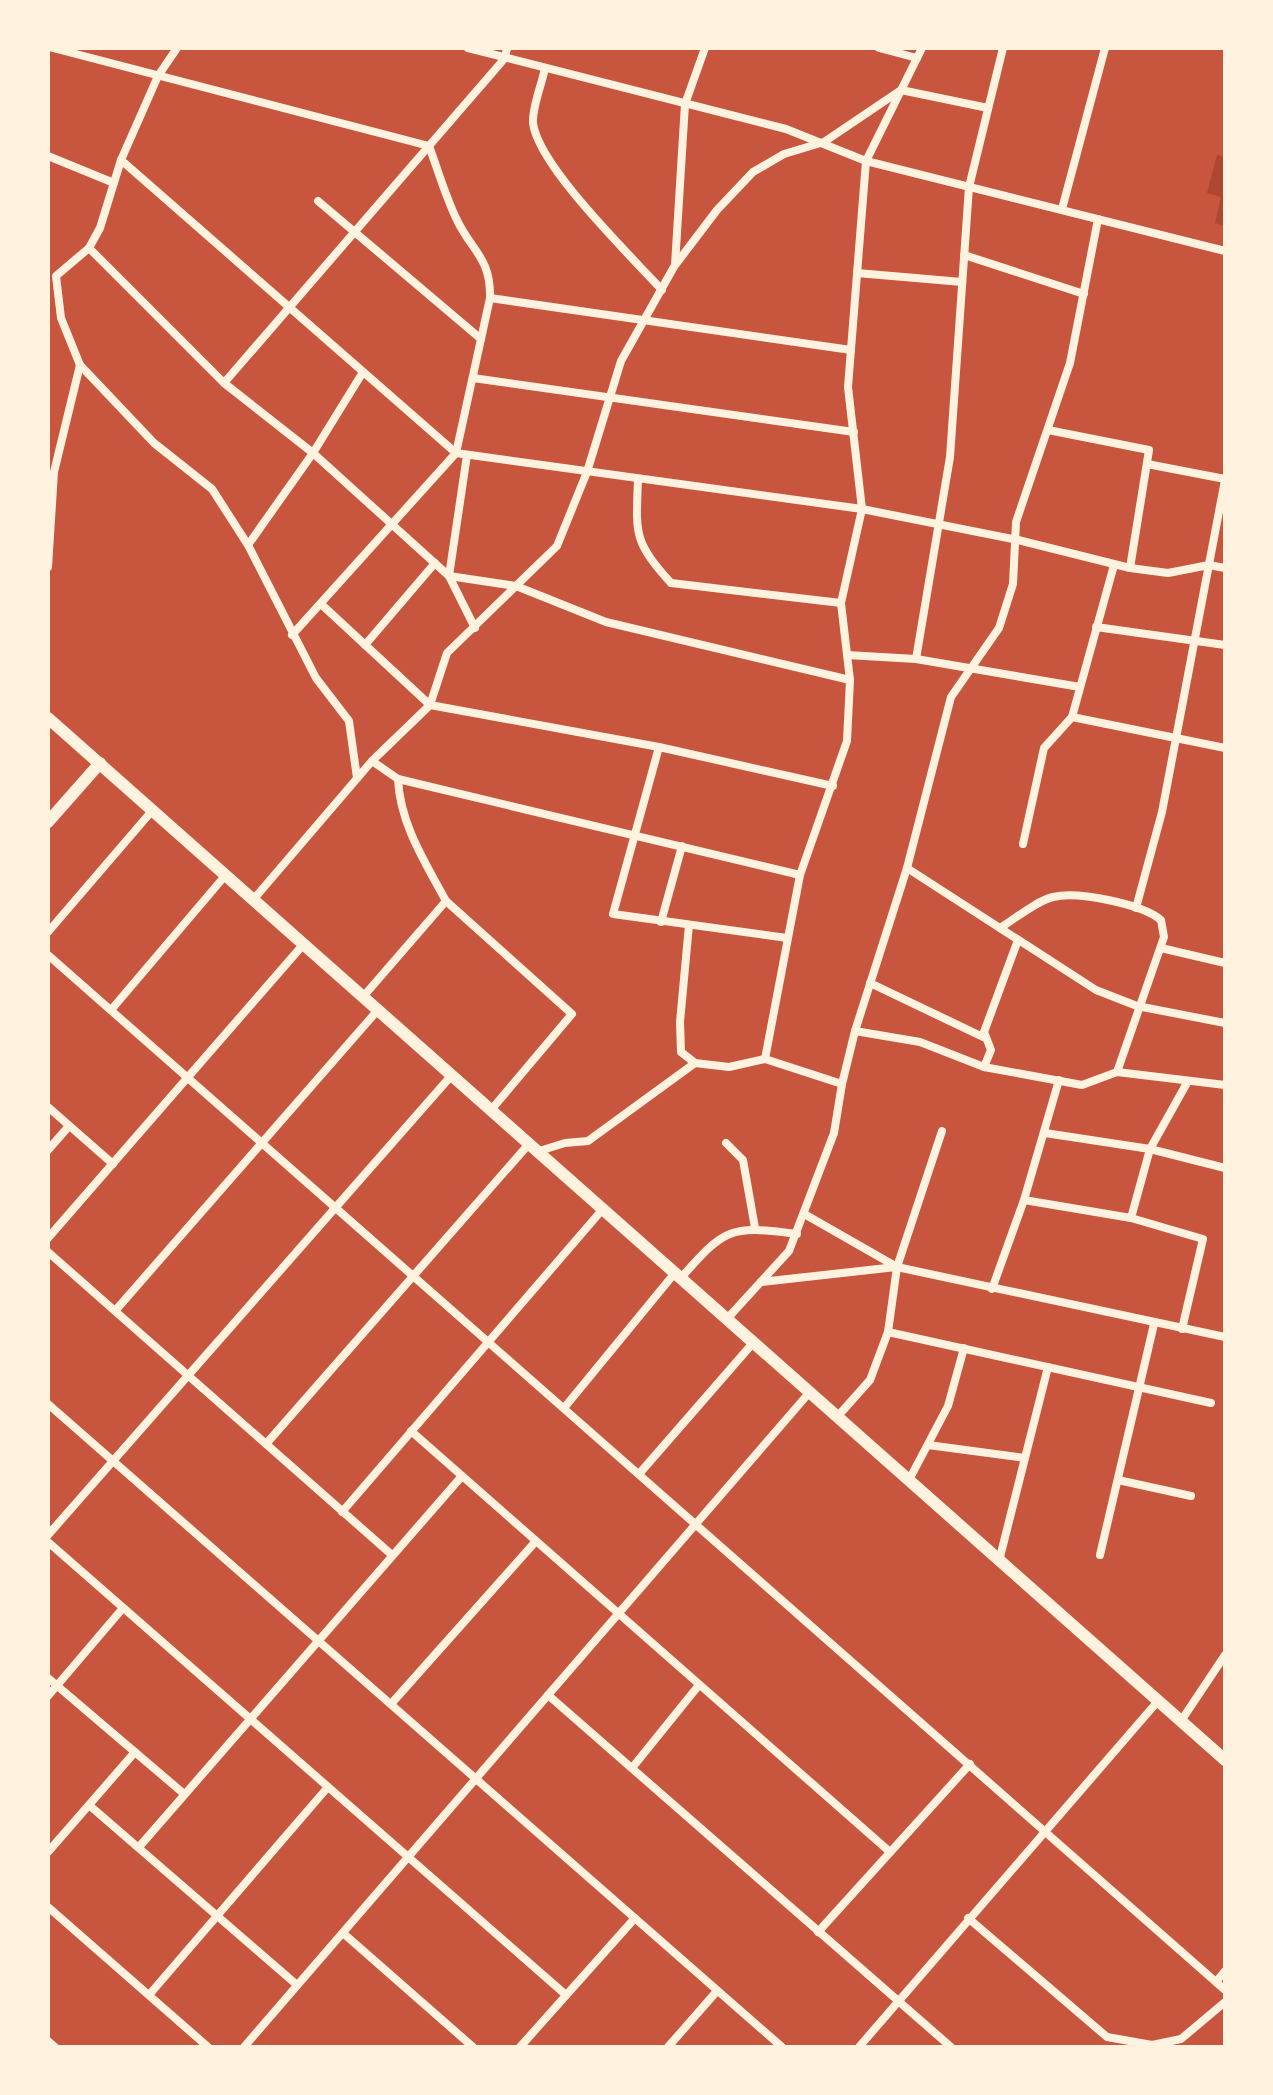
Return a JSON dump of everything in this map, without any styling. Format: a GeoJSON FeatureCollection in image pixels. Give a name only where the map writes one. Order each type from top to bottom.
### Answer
{"type":"FeatureCollection","features":[{"type":"Feature","properties":{"kind":"street"},"geometry":{"type":"LineString","coordinates":[[53,48],[429,146]]}},
{"type":"Feature","properties":{"kind":"street"},"geometry":{"type":"LineString","coordinates":[[48,284],[89,248],[100,228],[121,160],[158,76],[177,48]]}},
{"type":"Feature","properties":{"kind":"street"},"geometry":{"type":"LineString","coordinates":[[468,48],[506,53],[545,68],[824,142],[866,161],[1225,251]]}},
{"type":"Feature","properties":{"kind":"street"},"geometry":{"type":"LineString","coordinates":[[675,265],[685,104],[705,48]]}},
{"type":"Feature","properties":{"kind":"street"},"geometry":{"type":"LineString","coordinates":[[879,48],[917,58]]}},
{"type":"Feature","properties":{"kind":"street"},"geometry":{"type":"LineString","coordinates":[[765,1059],[800,875],[847,741],[850,680],[841,603],[862,509],[848,387],[866,161],[922,48]]}},
{"type":"Feature","properties":{"kind":"street"},"geometry":{"type":"LineString","coordinates":[[916,659],[950,457],[969,187],[1003,48]]}},
{"type":"Feature","properties":{"kind":"street"},"geometry":{"type":"LineString","coordinates":[[1062,209],[1105,48]]}},
{"type":"Feature","properties":{"kind":"street"},"geometry":{"type":"LineString","coordinates":[[224,383],[506,53]]}},
{"type":"Feature","properties":{"kind":"street"},"geometry":{"type":"LineString","coordinates":[[545,68],[533,123],[549,157],[567,186],[662,290]]}},
{"type":"Feature","properties":{"kind":"street"},"geometry":{"type":"LineString","coordinates":[[253,900],[372,761],[430,705],[447,653],[557,546],[587,472],[621,361],[675,265],[717,210],[753,172],[784,154],[824,142],[901,90],[988,108]]}},
{"type":"Feature","properties":{"kind":"street"},"geometry":{"type":"LineString","coordinates":[[292,635],[456,453],[490,298],[491,277],[486,262],[457,220],[429,146]]}},
{"type":"Feature","properties":{"kind":"street"},"geometry":{"type":"LineString","coordinates":[[48,164],[53,158],[114,183]]}},
{"type":"Feature","properties":{"kind":"street"},"geometry":{"type":"LineString","coordinates":[[121,160],[456,453],[862,509],[1018,540],[1130,568],[1168,573],[1209,565],[1225,568]]}},
{"type":"Feature","properties":{"kind":"street"},"geometry":{"type":"LineString","coordinates":[[318,201],[481,339]]}},
{"type":"Feature","properties":{"kind":"street"},"geometry":{"type":"LineString","coordinates":[[726,1320],[789,1251],[806,1215],[834,1133],[855,1031],[907,868],[951,697],[999,628],[1013,584],[1018,540],[1016,522],[1070,363],[1098,219]]}},
{"type":"Feature","properties":{"kind":"street"},"geometry":{"type":"LineString","coordinates":[[89,248],[224,383],[313,453],[449,576],[475,628]]}},
{"type":"Feature","properties":{"kind":"street"},"geometry":{"type":"LineString","coordinates":[[964,255],[1084,294]]}},
{"type":"Feature","properties":{"kind":"street"},"geometry":{"type":"LineString","coordinates":[[857,273],[962,282]]}},
{"type":"Feature","properties":{"kind":"street"},"geometry":{"type":"LineString","coordinates":[[56,276],[61,318],[80,365],[154,443],[212,489],[248,545],[316,678],[349,721],[357,778]]}},
{"type":"Feature","properties":{"kind":"street"},"geometry":{"type":"LineString","coordinates":[[490,298],[851,350]]}},
{"type":"Feature","properties":{"kind":"street"},"geometry":{"type":"LineString","coordinates":[[48,567],[54,472],[80,365]]}},
{"type":"Feature","properties":{"kind":"street"},"geometry":{"type":"LineString","coordinates":[[248,545],[313,453],[363,372]]}},
{"type":"Feature","properties":{"kind":"street"},"geometry":{"type":"LineString","coordinates":[[473,378],[854,432]]}},
{"type":"Feature","properties":{"kind":"street"},"geometry":{"type":"LineString","coordinates":[[1048,430],[1149,450],[1130,568]]}},
{"type":"Feature","properties":{"kind":"street"},"geometry":{"type":"LineString","coordinates":[[449,576],[467,455]]}},
{"type":"Feature","properties":{"kind":"street"},"geometry":{"type":"LineString","coordinates":[[1136,908],[1162,812],[1225,480],[1147,464]]}},
{"type":"Feature","properties":{"kind":"street"},"geometry":{"type":"LineString","coordinates":[[638,479],[636,534],[646,556],[671,583],[841,603]]}},
{"type":"Feature","properties":{"kind":"street"},"geometry":{"type":"LineString","coordinates":[[365,645],[435,563]]}},
{"type":"Feature","properties":{"kind":"street"},"geometry":{"type":"LineString","coordinates":[[1023,844],[1044,748],[1072,717],[1114,565]]}},
{"type":"Feature","properties":{"kind":"street"},"geometry":{"type":"LineString","coordinates":[[449,576],[516,586],[606,622],[850,680]]}},
{"type":"Feature","properties":{"kind":"street"},"geometry":{"type":"LineString","coordinates":[[321,604],[430,705],[659,747],[833,786]]}},
{"type":"Feature","properties":{"kind":"street"},"geometry":{"type":"LineString","coordinates":[[1096,627],[1225,645]]}},
{"type":"Feature","properties":{"kind":"street"},"geometry":{"type":"LineString","coordinates":[[847,655],[916,659],[1080,687]]}},
{"type":"Feature","properties":{"kind":"street"},"geometry":{"type":"LineString","coordinates":[[1072,717],[1225,748]]}},
{"type":"Feature","properties":{"kind":"street"},"geometry":{"type":"LineString","coordinates":[[48,718],[1225,1760]]}},
{"type":"Feature","properties":{"kind":"street"},"geometry":{"type":"LineString","coordinates":[[659,747],[613,914],[787,938]]}},
{"type":"Feature","properties":{"kind":"street"},"geometry":{"type":"LineString","coordinates":[[372,761],[398,779],[800,875]]}},
{"type":"Feature","properties":{"kind":"street"},"geometry":{"type":"LineString","coordinates":[[48,822],[100,763]]}},
{"type":"Feature","properties":{"kind":"street"},"geometry":{"type":"LineString","coordinates":[[398,779],[399,801],[407,825],[446,901],[572,1014],[491,1110]]}},
{"type":"Feature","properties":{"kind":"street"},"geometry":{"type":"LineString","coordinates":[[48,932],[151,812]]}},
{"type":"Feature","properties":{"kind":"street"},"geometry":{"type":"LineString","coordinates":[[661,922],[682,846]]}},
{"type":"Feature","properties":{"kind":"street"},"geometry":{"type":"LineString","coordinates":[[907,868],[1096,990],[1137,1006],[1225,1023]]}},
{"type":"Feature","properties":{"kind":"street"},"geometry":{"type":"LineString","coordinates":[[111,1010],[224,877]]}},
{"type":"Feature","properties":{"kind":"street"},"geometry":{"type":"LineString","coordinates":[[1000,928],[1051,897],[1078,895],[1150,911],[1161,920],[1164,937],[1161,948],[1137,1006],[1117,1072]]}},
{"type":"Feature","properties":{"kind":"street"},"geometry":{"type":"LineString","coordinates":[[362,998],[446,901]]}},
{"type":"Feature","properties":{"kind":"street"},"geometry":{"type":"LineString","coordinates":[[689,925],[680,1022],[681,1052],[695,1063],[729,1067],[765,1059],[842,1084]]}},
{"type":"Feature","properties":{"kind":"street"},"geometry":{"type":"LineString","coordinates":[[983,1037],[1018,940]]}},
{"type":"Feature","properties":{"kind":"street"},"geometry":{"type":"LineString","coordinates":[[48,1238],[302,946]]}},
{"type":"Feature","properties":{"kind":"street"},"geometry":{"type":"LineString","coordinates":[[1161,948],[1225,963]]}},
{"type":"Feature","properties":{"kind":"street"},"geometry":{"type":"LineString","coordinates":[[48,955],[1225,1990]]}},
{"type":"Feature","properties":{"kind":"street"},"geometry":{"type":"LineString","coordinates":[[870,983],[983,1037],[991,1050],[984,1067]]}},
{"type":"Feature","properties":{"kind":"street"},"geometry":{"type":"LineString","coordinates":[[115,1311],[377,1011]]}},
{"type":"Feature","properties":{"kind":"street"},"geometry":{"type":"LineString","coordinates":[[855,1031],[920,1042],[984,1067],[1082,1085],[1117,1072],[1225,1085]]}},
{"type":"Feature","properties":{"kind":"street"},"geometry":{"type":"LineString","coordinates":[[266,1444],[532,1148],[588,1141],[695,1063]]}},
{"type":"Feature","properties":{"kind":"street"},"geometry":{"type":"LineString","coordinates":[[48,1535],[451,1076]]}},
{"type":"Feature","properties":{"kind":"street"},"geometry":{"type":"LineString","coordinates":[[992,1289],[1024,1200],[1059,1080]]}},
{"type":"Feature","properties":{"kind":"street"},"geometry":{"type":"LineString","coordinates":[[1131,1218],[1150,1149],[1188,1081]]}},
{"type":"Feature","properties":{"kind":"street"},"geometry":{"type":"LineString","coordinates":[[48,1107],[113,1164]]}},
{"type":"Feature","properties":{"kind":"street"},"geometry":{"type":"LineString","coordinates":[[48,1150],[69,1126]]}},
{"type":"Feature","properties":{"kind":"street"},"geometry":{"type":"LineString","coordinates":[[838,1416],[870,1380],[888,1332],[897,1267],[942,1131]]}},
{"type":"Feature","properties":{"kind":"street"},"geometry":{"type":"LineString","coordinates":[[1045,1133],[1150,1149],[1225,1168]]}},
{"type":"Feature","properties":{"kind":"street"},"geometry":{"type":"LineString","coordinates":[[726,1143],[743,1160],[755,1228]]}},
{"type":"Feature","properties":{"kind":"street"},"geometry":{"type":"LineString","coordinates":[[1024,1200],[1131,1218],[1203,1239],[1182,1329]]}},
{"type":"Feature","properties":{"kind":"street"},"geometry":{"type":"LineString","coordinates":[[342,1512],[602,1210]]}},
{"type":"Feature","properties":{"kind":"street"},"geometry":{"type":"LineString","coordinates":[[806,1215],[897,1267],[1225,1337]]}},
{"type":"Feature","properties":{"kind":"street"},"geometry":{"type":"LineString","coordinates":[[564,1408],[677,1276],[714,1241],[733,1231],[755,1228],[797,1234]]}},
{"type":"Feature","properties":{"kind":"street"},"geometry":{"type":"LineString","coordinates":[[48,1252],[392,1555]]}},
{"type":"Feature","properties":{"kind":"street"},"geometry":{"type":"LineString","coordinates":[[761,1282],[897,1267]]}},
{"type":"Feature","properties":{"kind":"street"},"geometry":{"type":"LineString","coordinates":[[1100,1555],[1154,1324]]}},
{"type":"Feature","properties":{"kind":"street"},"geometry":{"type":"LineString","coordinates":[[888,1332],[1211,1403]]}},
{"type":"Feature","properties":{"kind":"street"},"geometry":{"type":"LineString","coordinates":[[639,1474],[753,1343]]}},
{"type":"Feature","properties":{"kind":"street"},"geometry":{"type":"LineString","coordinates":[[909,1480],[948,1406],[964,1348]]}},
{"type":"Feature","properties":{"kind":"street"},"geometry":{"type":"LineString","coordinates":[[999,1561],[1048,1367]]}},
{"type":"Feature","properties":{"kind":"street"},"geometry":{"type":"LineString","coordinates":[[244,2047],[809,1393]]}},
{"type":"Feature","properties":{"kind":"street"},"geometry":{"type":"LineString","coordinates":[[48,1404],[782,2047]]}},
{"type":"Feature","properties":{"kind":"street"},"geometry":{"type":"LineString","coordinates":[[411,1431],[890,1852]]}},
{"type":"Feature","properties":{"kind":"street"},"geometry":{"type":"LineString","coordinates":[[928,1445],[1025,1458]]}},
{"type":"Feature","properties":{"kind":"street"},"geometry":{"type":"LineString","coordinates":[[139,1847],[462,1476]]}},
{"type":"Feature","properties":{"kind":"street"},"geometry":{"type":"LineString","coordinates":[[1118,1480],[1191,1496]]}},
{"type":"Feature","properties":{"kind":"street"},"geometry":{"type":"LineString","coordinates":[[391,1704],[536,1541]]}},
{"type":"Feature","properties":{"kind":"street"},"geometry":{"type":"LineString","coordinates":[[48,1542],[566,1995]]}},
{"type":"Feature","properties":{"kind":"street"},"geometry":{"type":"LineString","coordinates":[[48,1696],[123,1608]]}},
{"type":"Feature","properties":{"kind":"street"},"geometry":{"type":"LineString","coordinates":[[1181,1721],[1225,1655]]}},
{"type":"Feature","properties":{"kind":"street"},"geometry":{"type":"LineString","coordinates":[[48,1678],[183,1793]]}},
{"type":"Feature","properties":{"kind":"street"},"geometry":{"type":"LineString","coordinates":[[632,1768],[699,1685]]}},
{"type":"Feature","properties":{"kind":"street"},"geometry":{"type":"LineString","coordinates":[[548,1695],[951,2047]]}},
{"type":"Feature","properties":{"kind":"street"},"geometry":{"type":"LineString","coordinates":[[859,2047],[1158,1701]]}},
{"type":"Feature","properties":{"kind":"street"},"geometry":{"type":"LineString","coordinates":[[48,1852],[135,1752]]}},
{"type":"Feature","properties":{"kind":"street"},"geometry":{"type":"LineString","coordinates":[[818,1932],[970,1764]]}},
{"type":"Feature","properties":{"kind":"street"},"geometry":{"type":"LineString","coordinates":[[149,1995],[328,1787]]}},
{"type":"Feature","properties":{"kind":"street"},"geometry":{"type":"LineString","coordinates":[[89,1805],[297,1985]]}},
{"type":"Feature","properties":{"kind":"street"},"geometry":{"type":"LineString","coordinates":[[48,1907],[208,2047]]}},
{"type":"Feature","properties":{"kind":"street"},"geometry":{"type":"LineString","coordinates":[[520,2047],[635,1918]]}},
{"type":"Feature","properties":{"kind":"street"},"geometry":{"type":"LineString","coordinates":[[968,1918],[1107,2037],[1152,2045],[1181,2039],[1225,2002]]}},
{"type":"Feature","properties":{"kind":"street"},"geometry":{"type":"LineString","coordinates":[[343,1933],[473,2047]]}},
{"type":"Feature","properties":{"kind":"street"},"geometry":{"type":"LineString","coordinates":[[1216,1982],[1225,1971]]}},
{"type":"Feature","properties":{"kind":"street"},"geometry":{"type":"LineString","coordinates":[[668,2047],[717,1991]]}},
{"type":"Feature","properties":{"kind":"street"},"geometry":{"type":"LineString","coordinates":[[48,2041],[55,2047]]}},
{"type":"Feature","properties":{"kind":"shaded area"},"geometry":{"type":"Polygon","coordinates":[[[1217,155],[1225,157],[1225,226],[1215,223],[1221,197],[1207,193],[1217,155]]]}}]}
